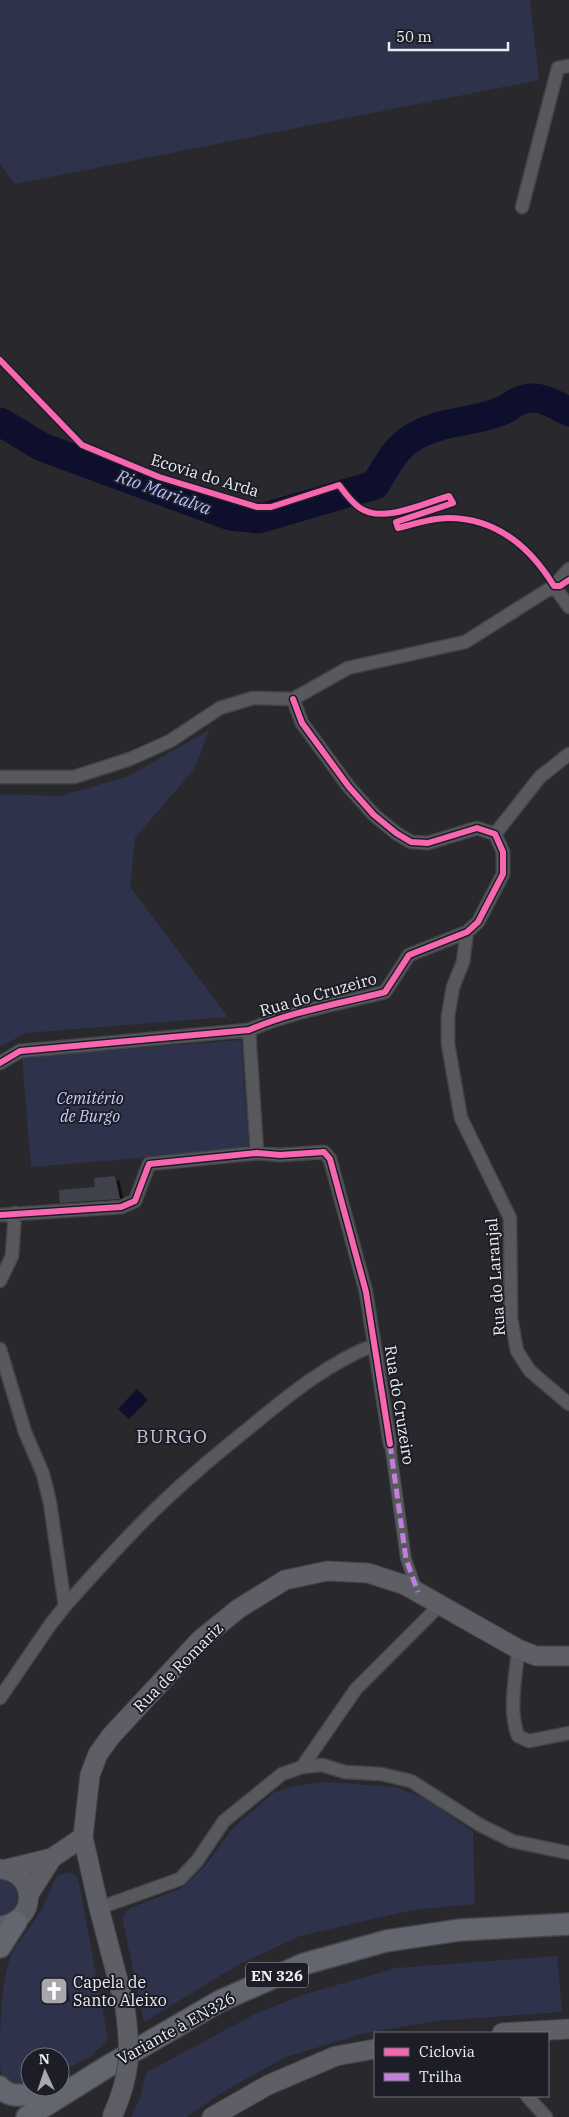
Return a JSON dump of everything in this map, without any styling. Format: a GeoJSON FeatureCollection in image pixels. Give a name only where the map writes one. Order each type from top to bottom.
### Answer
{"type":"FeatureCollection","features":[{"type":"Feature","properties":{"kind":"main road","name":"Rua de Romariz"},"geometry":{"type":"LineString","coordinates":[[112,2117],[124,2091],[129,2061],[124,2007],[83,1837],[90,1775],[98,1754],[111,1736],[200,1640],[238,1608],[285,1580],[327,1571],[368,1573],[405,1585],[518,1649],[536,1656],[569,1656]]}},
{"type":"Feature","properties":{"kind":"main road"},"geometry":{"type":"LineString","coordinates":[[3,1869],[52,1858],[83,1837]]}},
{"type":"Feature","properties":{"kind":"main road"},"geometry":{"type":"LineString","coordinates":[[0,1946],[8,1924],[26,1909],[29,1894],[52,1858]]}},
{"type":"Feature","properties":{"kind":"main road"},"geometry":{"type":"LineString","coordinates":[[3,1869],[21,1878],[29,1894]]}},
{"type":"Feature","properties":{"kind":"main road","name":"Variante à EN326"},"geometry":{"type":"LineString","coordinates":[[27,2117],[110,2065],[220,2001],[304,1964],[386,1941],[460,1930],[569,1924]]}},
{"type":"Feature","properties":{"kind":"main road"},"geometry":{"type":"LineString","coordinates":[[460,1930],[569,1935]]}},
{"type":"Feature","properties":{"kind":"main road"},"geometry":{"type":"LineString","coordinates":[[519,2032],[569,2029]]}},
{"type":"Feature","properties":{"kind":"main road"},"geometry":{"type":"LineString","coordinates":[[212,2117],[268,2085],[336,2056],[374,2049]]}},
{"type":"Feature","properties":{"kind":"main road"},"geometry":{"type":"LineString","coordinates":[[70,2079],[110,2065]]}},
{"type":"Feature","properties":{"kind":"main road"},"geometry":{"type":"LineString","coordinates":[[0,2087],[12,2094],[20,2095]]}},
{"type":"Feature","properties":{"kind":"street"},"geometry":{"type":"LineString","coordinates":[[522,207],[563,67]]}},
{"type":"Feature","properties":{"kind":"street"},"geometry":{"type":"LineString","coordinates":[[0,777],[74,777],[130,759],[170,741],[220,708],[253,698],[293,699],[348,668],[465,642],[554,586],[569,569]]}},
{"type":"Feature","properties":{"kind":"street"},"geometry":{"type":"LineString","coordinates":[[554,586],[569,607]]}},
{"type":"Feature","properties":{"kind":"street"},"geometry":{"type":"LineString","coordinates":[[293,699],[302,723],[348,787],[374,814],[396,833],[411,842],[428,843],[477,828],[496,834],[540,777],[569,754]]}},
{"type":"Feature","properties":{"kind":"street","name":"Rua do Cruzeiro"},"geometry":{"type":"LineString","coordinates":[[418,1592],[406,1559],[366,1292],[330,1159],[324,1152],[280,1155],[258,1153],[249,1030],[273,1020],[325,1005],[385,992],[409,955],[467,932],[478,922],[503,874],[503,852],[496,834]]}},
{"type":"Feature","properties":{"kind":"street","name":"Rua do Laranjal"},"geometry":{"type":"LineString","coordinates":[[467,932],[463,962],[453,987],[448,1016],[448,1044],[461,1118],[510,1218],[511,1318],[517,1351],[530,1371],[569,1404]]}},
{"type":"Feature","properties":{"kind":"street"},"geometry":{"type":"LineString","coordinates":[[0,1063],[20,1051],[249,1030]]}},
{"type":"Feature","properties":{"kind":"street"},"geometry":{"type":"LineString","coordinates":[[0,1215],[121,1207],[135,1201],[149,1164],[258,1153]]}},
{"type":"Feature","properties":{"kind":"street"},"geometry":{"type":"LineString","coordinates":[[0,1281],[12,1256],[15,1213]]}},
{"type":"Feature","properties":{"kind":"street"},"geometry":{"type":"LineString","coordinates":[[0,1698],[50,1624],[65,1606],[153,1512],[194,1473],[275,1407],[322,1373],[356,1352],[374,1345]]}},
{"type":"Feature","properties":{"kind":"street"},"geometry":{"type":"LineString","coordinates":[[0,1349],[25,1432],[43,1474],[50,1503],[65,1606]]}},
{"type":"Feature","properties":{"kind":"street"},"geometry":{"type":"LineString","coordinates":[[302,1767],[356,1689],[440,1605]]}},
{"type":"Feature","properties":{"kind":"street"},"geometry":{"type":"LineString","coordinates":[[518,1649],[513,1703],[513,1723],[518,1736],[529,1741],[569,1734]]}},
{"type":"Feature","properties":{"kind":"street"},"geometry":{"type":"LineString","coordinates":[[99,1908],[180,1879],[197,1861],[224,1821],[282,1774],[302,1767],[322,1765],[345,1772],[381,1774],[411,1781],[480,1825],[512,1841],[569,1853]]}},
{"type":"Feature","properties":{"kind":"street"},"geometry":{"type":"LineString","coordinates":[[528,2097],[546,2117]]}},
{"type":"Feature","properties":{"kind":"green space"},"geometry":{"type":"Polygon","coordinates":[[[0,0],[530,0],[539,80],[15,184],[0,164],[0,0]]]}},
{"type":"Feature","properties":{"kind":"green space"},"geometry":{"type":"Polygon","coordinates":[[[209,730],[195,768],[135,838],[130,887],[228,1017],[26,1033],[0,1047],[0,794],[61,796],[129,776],[209,730]]]}},
{"type":"Feature","properties":{"kind":"green space","name":"Cemitério de Burgo"},"geometry":{"type":"Polygon","coordinates":[[[241,1040],[249,1149],[31,1167],[22,1057],[241,1040]]]}},
{"type":"Feature","properties":{"kind":"green space"},"geometry":{"type":"Polygon","coordinates":[[[327,1782],[395,1787],[427,1799],[473,1832],[475,1904],[412,1910],[300,1936],[238,1965],[144,2022],[122,1917],[130,1908],[182,1888],[205,1866],[233,1828],[273,1793],[293,1786],[327,1782]]]}},
{"type":"Feature","properties":{"kind":"green space"},"geometry":{"type":"Polygon","coordinates":[[[68,1872],[76,1875],[79,1883],[108,2039],[92,2056],[70,2067],[70,2047],[20,2047],[20,2085],[12,2086],[2,2076],[0,2067],[4,1983],[10,1957],[43,1908],[58,1875],[68,1872]]]}},
{"type":"Feature","properties":{"kind":"green space"},"geometry":{"type":"Polygon","coordinates":[[[0,1877],[14,1883],[17,1888],[18,1899],[15,1908],[11,1912],[0,1916],[0,1877]]]}},
{"type":"Feature","properties":{"kind":"green space"},"geometry":{"type":"Polygon","coordinates":[[[557,1956],[562,2012],[436,2021],[361,2034],[286,2057],[221,2093],[187,2117],[131,2117],[139,2101],[147,2072],[259,2012],[309,1993],[396,1968],[557,1956]]]}},
{"type":"Feature","properties":{"kind":"shaded area"},"geometry":{"type":"Polygon","coordinates":[[[137,1389],[148,1400],[129,1419],[118,1409],[137,1389]]]}},
{"type":"Feature","properties":{"kind":"building"},"geometry":{"type":"Polygon","coordinates":[[[115,1176],[120,1199],[60,1203],[59,1190],[95,1187],[94,1178],[115,1176]]]}},
{"type":"Feature","properties":{"kind":"building","name":"Capela de Santo Aleixo"},"geometry":{"type":"Polygon","coordinates":[[[63,1982],[65,1996],[45,1999],[43,1986],[63,1982]]]}},
{"type":"Feature","properties":{"kind":"waterway","name":"Rio Marialva"},"geometry":{"type":"LineString","coordinates":[[0,422],[42,447],[230,516],[258,519],[375,485],[400,447],[422,432],[433,428],[488,416],[528,398],[552,403],[569,412]]}},
{"type":"Feature","properties":{"kind":"marked path"},"geometry":{"type":"LineString","coordinates":[[390,1444],[406,1559],[418,1592]]}},
{"type":"Feature","properties":{"kind":"cycle path","name":"Ecovia do Arda"},"geometry":{"type":"LineString","coordinates":[[0,360],[82,445],[159,477],[257,507],[271,507],[339,485],[360,508],[380,514],[404,511],[449,496],[453,503],[396,522],[398,528],[442,518],[466,519],[482,523],[497,529],[523,547],[545,572],[554,586],[560,586],[569,580]]}},
{"type":"Feature","properties":{"kind":"cycle path"},"geometry":{"type":"LineString","coordinates":[[0,1063],[20,1051],[249,1030],[299,1013],[385,992],[409,955],[467,932],[478,922],[503,874],[503,852],[495,834],[477,828],[428,843],[411,842],[396,833],[374,815],[349,787],[302,723],[293,699]]}},
{"type":"Feature","properties":{"kind":"cycle path"},"geometry":{"type":"LineString","coordinates":[[0,1215],[121,1207],[135,1201],[149,1164],[257,1153],[280,1155],[324,1152],[330,1159],[366,1292],[390,1444]]}},
{"type":"Feature","properties":{"kind":"place","name":"Capela de Santo Aleixo"},"geometry":{"type":"Point","coordinates":[54,1991]}},
{"type":"Feature","properties":{"kind":"district","name":"BURGO"},"geometry":{"type":"Point","coordinates":[172,1436]}}]}
